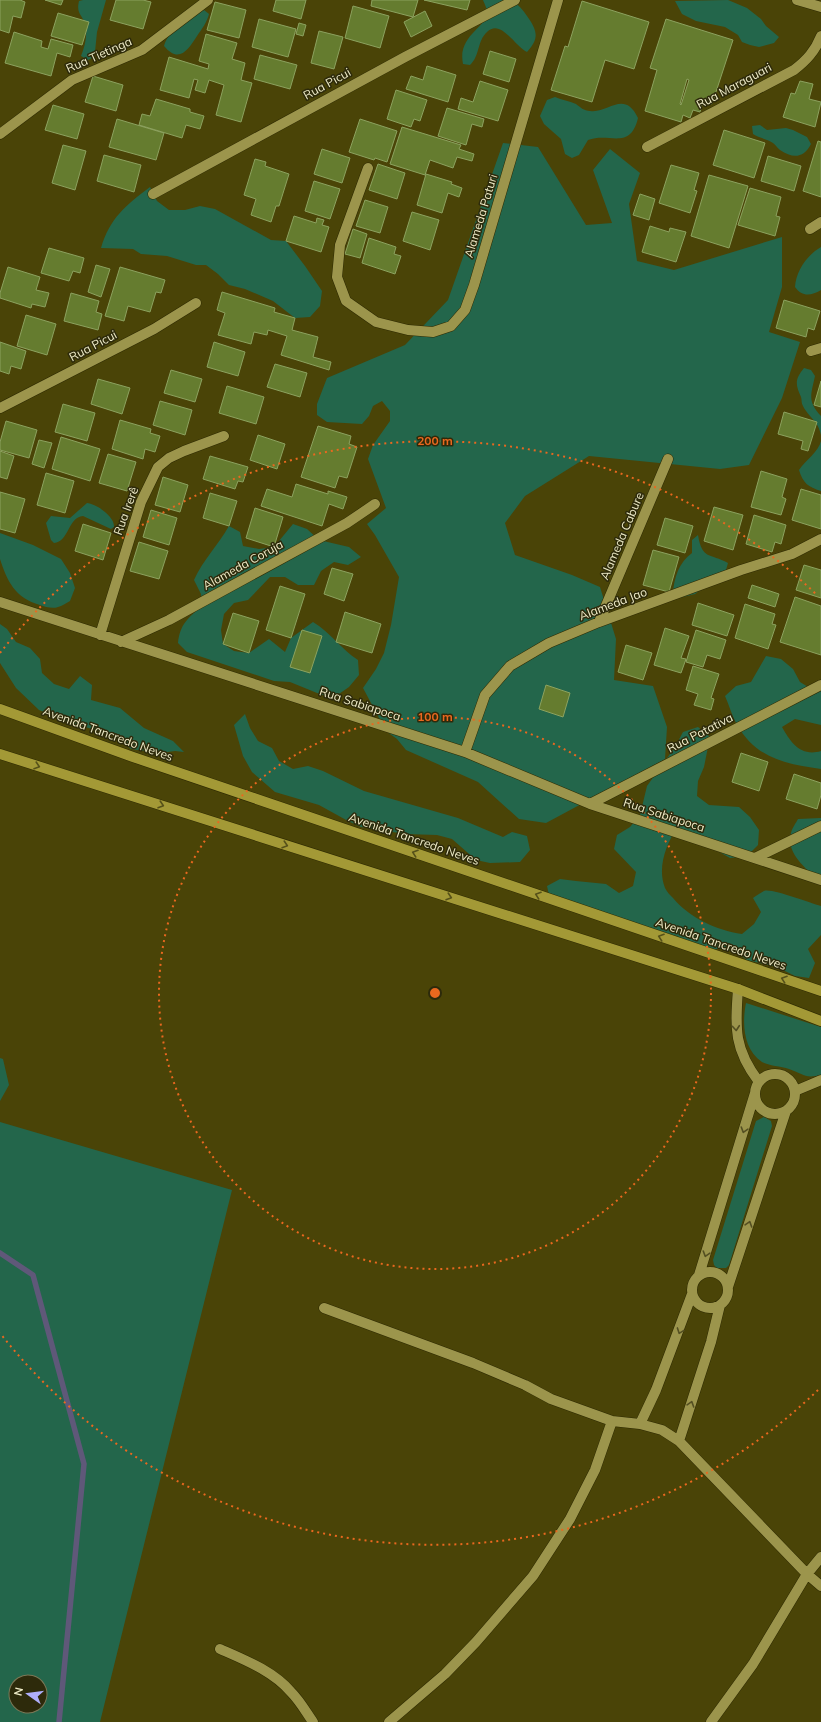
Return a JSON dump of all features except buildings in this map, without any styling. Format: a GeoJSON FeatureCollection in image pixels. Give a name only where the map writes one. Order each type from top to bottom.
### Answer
{"type":"FeatureCollection","features":[{"type":"Feature","properties":{"kind":"main road","name":"Avenida Tancredo Neves"},"geometry":{"type":"LineString","coordinates":[[0,709],[132,757],[821,991]]}},
{"type":"Feature","properties":{"kind":"main road"},"geometry":{"type":"LineString","coordinates":[[0,754],[738,989],[821,1021]]}},
{"type":"Feature","properties":{"kind":"street","name":"Rua Tietinga"},"geometry":{"type":"LineString","coordinates":[[0,134],[72,80],[142,50],[208,0]]}},
{"type":"Feature","properties":{"kind":"street","name":"Rua Picui"},"geometry":{"type":"LineString","coordinates":[[153,194],[405,57],[515,0]]}},
{"type":"Feature","properties":{"kind":"street","name":"Alameda Paturi"},"geometry":{"type":"LineString","coordinates":[[368,168],[340,245],[336,277],[346,301],[376,322],[408,330],[433,332],[451,326],[465,310],[558,0]]}},
{"type":"Feature","properties":{"kind":"street"},"geometry":{"type":"LineString","coordinates":[[797,0],[821,7]]}},
{"type":"Feature","properties":{"kind":"street","name":"Rua Maraguari"},"geometry":{"type":"LineString","coordinates":[[647,146],[794,70],[807,60],[817,46],[821,36]]}},
{"type":"Feature","properties":{"kind":"street"},"geometry":{"type":"LineString","coordinates":[[810,229],[821,222]]}},
{"type":"Feature","properties":{"kind":"street","name":"Rua Picui"},"geometry":{"type":"LineString","coordinates":[[0,408],[154,329],[196,303]]}},
{"type":"Feature","properties":{"kind":"street","name":"Rua Irerê"},"geometry":{"type":"LineString","coordinates":[[100,635],[141,502],[158,467],[169,458],[224,436]]}},
{"type":"Feature","properties":{"kind":"street","name":"Alameda Cabure"},"geometry":{"type":"LineString","coordinates":[[599,622],[668,459]]}},
{"type":"Feature","properties":{"kind":"street","name":"Alameda Coruja"},"geometry":{"type":"LineString","coordinates":[[122,642],[183,613],[347,523],[375,504]]}},
{"type":"Feature","properties":{"kind":"street","name":"Alameda Jao"},"geometry":{"type":"LineString","coordinates":[[465,752],[485,696],[510,666],[549,643],[599,622],[741,570],[792,554],[821,539]]}},
{"type":"Feature","properties":{"kind":"street","name":"Rua Sabiapoca"},"geometry":{"type":"LineString","coordinates":[[0,602],[465,752],[590,804],[821,880]]}},
{"type":"Feature","properties":{"kind":"street","name":"Rua Patativa"},"geometry":{"type":"LineString","coordinates":[[590,804],[821,685]]}},
{"type":"Feature","properties":{"kind":"street"},"geometry":{"type":"LineString","coordinates":[[755,858],[821,826]]}},
{"type":"Feature","properties":{"kind":"street"},"geometry":{"type":"LineString","coordinates":[[738,989],[735,1022],[738,1041],[744,1058],[759,1082]]}},
{"type":"Feature","properties":{"kind":"street"},"geometry":{"type":"LineString","coordinates":[[699,1275],[755,1093],[759,1082],[770,1075],[784,1076],[789,1079],[795,1091],[795,1099],[786,1111],[779,1114],[772,1114],[765,1111],[760,1106],[755,1093]]}},
{"type":"Feature","properties":{"kind":"street"},"geometry":{"type":"LineString","coordinates":[[795,1091],[821,1080]]}},
{"type":"Feature","properties":{"kind":"street"},"geometry":{"type":"LineString","coordinates":[[692,1294],[699,1304],[704,1307],[710,1308],[720,1305],[725,1300],[786,1111]]}},
{"type":"Feature","properties":{"kind":"street"},"geometry":{"type":"LineString","coordinates":[[640,1424],[659,1383],[692,1294],[694,1281],[704,1272],[717,1273],[722,1276],[728,1287]]}},
{"type":"Feature","properties":{"kind":"street"},"geometry":{"type":"LineString","coordinates":[[678,1441],[711,1342],[720,1305]]}},
{"type":"Feature","properties":{"kind":"street"},"geometry":{"type":"LineString","coordinates":[[324,1308],[473,1363],[525,1385],[551,1399],[612,1421],[640,1424],[662,1430],[678,1441],[807,1574],[821,1586]]}},
{"type":"Feature","properties":{"kind":"street"},"geometry":{"type":"LineString","coordinates":[[388,1722],[450,1669],[476,1642],[533,1576],[570,1519],[594,1470],[612,1421]]}},
{"type":"Feature","properties":{"kind":"street"},"geometry":{"type":"LineString","coordinates":[[711,1722],[753,1664],[807,1574],[821,1557]]}},
{"type":"Feature","properties":{"kind":"street"},"geometry":{"type":"LineString","coordinates":[[220,1649],[245,1660],[281,1682],[292,1692],[313,1722]]}},
{"type":"Feature","properties":{"kind":"green space"},"geometry":{"type":"Polygon","coordinates":[[[106,0],[97,32],[95,52],[92,58],[88,60],[81,56],[85,44],[86,32],[85,24],[78,9],[78,5],[79,1],[106,0]]]}},
{"type":"Feature","properties":{"kind":"green space"},"geometry":{"type":"Polygon","coordinates":[[[483,0],[511,0],[522,9],[533,26],[536,34],[534,42],[527,52],[503,31],[492,29],[484,36],[470,65],[463,64],[462,54],[464,46],[486,17],[487,10],[483,0]]]}},
{"type":"Feature","properties":{"kind":"green space"},"geometry":{"type":"Polygon","coordinates":[[[728,0],[747,8],[761,19],[766,26],[779,37],[774,43],[759,47],[750,45],[742,42],[738,35],[725,27],[696,21],[682,14],[675,1],[728,0]]]}},
{"type":"Feature","properties":{"kind":"green space"},"geometry":{"type":"Polygon","coordinates":[[[204,10],[209,14],[206,23],[187,50],[179,54],[174,54],[169,51],[164,46],[170,34],[180,24],[204,10]]]}},
{"type":"Feature","properties":{"kind":"green space"},"geometry":{"type":"Polygon","coordinates":[[[555,97],[576,104],[582,109],[588,111],[597,111],[621,104],[627,105],[633,109],[638,118],[630,134],[618,138],[596,138],[588,140],[579,155],[572,158],[565,154],[561,139],[544,124],[540,116],[547,100],[555,97]]]}},
{"type":"Feature","properties":{"kind":"green space"},"geometry":{"type":"Polygon","coordinates":[[[760,125],[767,130],[786,128],[793,130],[807,137],[811,144],[805,152],[798,156],[789,155],[780,150],[771,142],[753,134],[752,126],[760,125]]]}},
{"type":"Feature","properties":{"kind":"green space"},"geometry":{"type":"Polygon","coordinates":[[[503,143],[538,147],[586,225],[612,223],[593,170],[610,149],[640,173],[629,204],[637,261],[674,270],[782,237],[782,287],[769,332],[800,342],[782,398],[749,465],[720,469],[589,456],[525,496],[505,523],[515,555],[572,575],[600,587],[616,639],[614,680],[653,686],[667,727],[665,759],[546,823],[519,819],[478,782],[406,750],[397,739],[386,731],[363,688],[376,669],[384,653],[391,625],[399,577],[367,524],[386,508],[368,459],[373,445],[390,421],[390,411],[382,401],[373,406],[369,416],[362,424],[327,422],[317,415],[317,404],[327,378],[405,345],[448,300],[503,143]]]}},
{"type":"Feature","properties":{"kind":"green space"},"geometry":{"type":"Polygon","coordinates":[[[150,187],[157,201],[169,210],[185,210],[200,206],[215,209],[271,240],[286,241],[322,291],[320,306],[310,317],[295,318],[273,301],[245,289],[229,285],[206,265],[196,265],[167,256],[141,254],[133,249],[101,248],[109,228],[120,213],[133,200],[150,187]]]}},
{"type":"Feature","properties":{"kind":"green space"},"geometry":{"type":"Polygon","coordinates":[[[821,247],[821,290],[810,294],[801,293],[795,287],[800,269],[811,254],[821,247]]]}},
{"type":"Feature","properties":{"kind":"green space"},"geometry":{"type":"Polygon","coordinates":[[[804,368],[811,370],[815,376],[811,398],[814,406],[821,416],[821,435],[816,422],[802,405],[797,382],[799,375],[804,368]]]}},
{"type":"Feature","properties":{"kind":"green space"},"geometry":{"type":"Polygon","coordinates":[[[821,441],[821,491],[807,484],[802,478],[799,470],[818,448],[821,441]]]}},
{"type":"Feature","properties":{"kind":"green space"},"geometry":{"type":"Polygon","coordinates":[[[87,503],[100,508],[109,515],[114,523],[114,527],[111,529],[83,516],[78,517],[74,520],[63,538],[59,542],[54,543],[51,540],[46,523],[51,516],[70,518],[87,503]]]}},
{"type":"Feature","properties":{"kind":"green space"},"geometry":{"type":"Polygon","coordinates":[[[293,524],[307,529],[319,540],[349,547],[361,557],[348,565],[334,562],[321,571],[314,585],[298,585],[285,577],[270,577],[248,600],[234,603],[224,614],[221,630],[223,644],[234,651],[249,653],[269,639],[285,652],[291,638],[313,622],[358,660],[359,675],[349,687],[336,696],[322,695],[290,682],[274,681],[187,652],[178,643],[183,626],[202,606],[201,594],[194,580],[229,526],[240,532],[243,546],[259,549],[274,547],[293,524]]]}},
{"type":"Feature","properties":{"kind":"green space"},"geometry":{"type":"Polygon","coordinates":[[[0,533],[33,545],[61,559],[70,573],[75,588],[70,601],[60,607],[49,608],[31,602],[18,593],[9,581],[0,559],[0,533]]]}},
{"type":"Feature","properties":{"kind":"green space"},"geometry":{"type":"Polygon","coordinates":[[[698,535],[702,549],[708,555],[728,563],[726,570],[695,594],[679,598],[673,593],[676,576],[684,561],[692,553],[692,540],[698,535]]]}},
{"type":"Feature","properties":{"kind":"green space"},"geometry":{"type":"Polygon","coordinates":[[[0,624],[7,629],[16,642],[30,648],[40,659],[42,673],[54,684],[69,689],[80,676],[92,685],[91,700],[120,708],[144,728],[173,741],[184,752],[175,751],[160,753],[131,749],[114,735],[67,722],[39,710],[16,688],[0,663],[0,624]]]}},
{"type":"Feature","properties":{"kind":"green space"},"geometry":{"type":"Polygon","coordinates":[[[766,656],[781,659],[793,669],[800,682],[813,690],[821,687],[821,725],[795,719],[782,727],[797,747],[808,752],[821,751],[821,769],[784,762],[763,753],[754,746],[735,722],[725,696],[736,686],[751,682],[766,656]]]}},
{"type":"Feature","properties":{"kind":"green space"},"geometry":{"type":"Polygon","coordinates":[[[245,714],[250,728],[258,741],[272,748],[279,761],[293,769],[308,766],[323,771],[364,791],[458,818],[503,837],[512,832],[527,836],[530,850],[520,862],[490,863],[476,860],[452,839],[437,835],[405,834],[361,827],[319,805],[275,792],[252,772],[243,756],[234,725],[245,714]]]}},
{"type":"Feature","properties":{"kind":"green space"},"geometry":{"type":"Polygon","coordinates":[[[698,727],[710,737],[704,767],[698,781],[697,796],[709,805],[739,807],[750,817],[759,830],[758,845],[747,856],[730,858],[677,828],[669,841],[662,864],[665,888],[687,912],[695,917],[723,930],[742,934],[754,924],[761,912],[753,898],[764,891],[775,892],[821,906],[821,935],[808,949],[815,963],[809,978],[795,976],[777,967],[747,960],[735,951],[705,949],[690,945],[677,936],[550,900],[547,886],[560,879],[606,884],[619,893],[633,886],[636,872],[614,849],[617,835],[630,827],[640,815],[647,786],[675,747],[683,732],[698,727]]]}},
{"type":"Feature","properties":{"kind":"green space"},"geometry":{"type":"Polygon","coordinates":[[[821,818],[821,882],[798,860],[791,847],[790,840],[793,827],[798,819],[821,818]]]}},
{"type":"Feature","properties":{"kind":"green space"},"geometry":{"type":"Polygon","coordinates":[[[746,1003],[821,1027],[821,1075],[804,1075],[786,1068],[762,1062],[756,1057],[751,1050],[745,1035],[744,1019],[746,1003]]]}},
{"type":"Feature","properties":{"kind":"green space"},"geometry":{"type":"Polygon","coordinates":[[[0,1058],[3,1059],[9,1085],[0,1101],[0,1058]]]}},
{"type":"Feature","properties":{"kind":"green space"},"geometry":{"type":"Polygon","coordinates":[[[764,1117],[771,1121],[772,1126],[729,1265],[726,1268],[717,1268],[714,1265],[713,1260],[756,1121],[764,1117]]]}},
{"type":"Feature","properties":{"kind":"green space"},"geometry":{"type":"Polygon","coordinates":[[[0,1122],[232,1190],[100,1722],[0,1722],[0,1122]]]}},
{"type":"Feature","properties":{"kind":"waterway"},"geometry":{"type":"LineString","coordinates":[[0,1253],[33,1275],[84,1464],[59,1722]]}}]}
